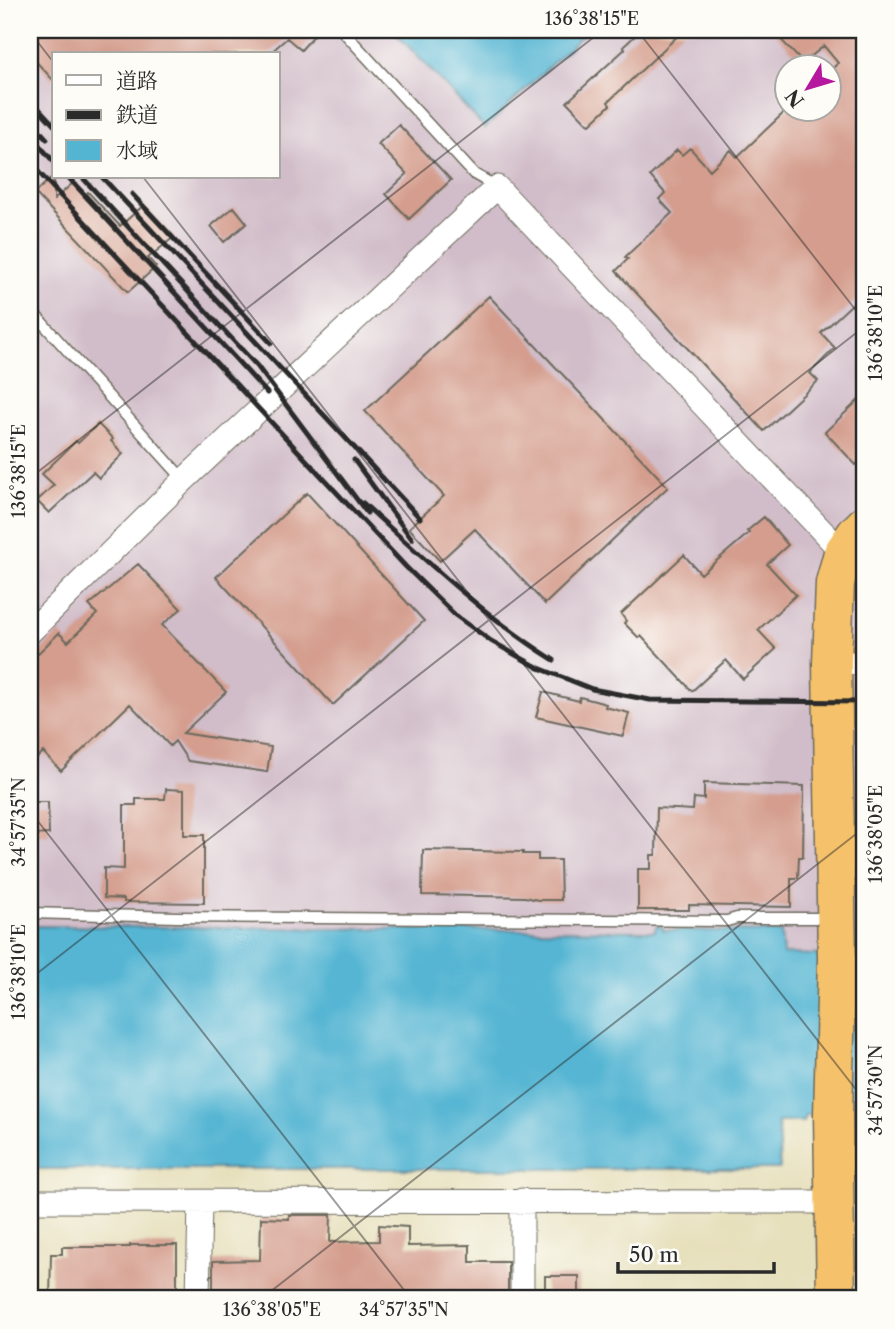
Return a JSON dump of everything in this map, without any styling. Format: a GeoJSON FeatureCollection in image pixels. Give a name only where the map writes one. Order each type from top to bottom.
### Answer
{"type":"FeatureCollection","features":[{"type":"Feature","properties":{"kind":"highway"},"geometry":{"type":"LineString","coordinates":[[836,1299],[833,1115],[836,918],[849,663],[835,583],[854,539]]}},
{"type":"Feature","properties":{"kind":"street"},"geometry":{"type":"LineString","coordinates":[[30,632],[184,480],[497,187],[854,539]]}},
{"type":"Feature","properties":{"kind":"street"},"geometry":{"type":"LineString","coordinates":[[522,1200],[522,1299]]}},
{"type":"Feature","properties":{"kind":"street"},"geometry":{"type":"LineString","coordinates":[[30,1201],[836,1202]]}},
{"type":"Feature","properties":{"kind":"street"},"geometry":{"type":"LineString","coordinates":[[198,1299],[200,1202]]}},
{"type":"Feature","properties":{"kind":"lane"},"geometry":{"type":"LineString","coordinates":[[342,30],[474,174],[497,187]]}},
{"type":"Feature","properties":{"kind":"lane"},"geometry":{"type":"LineString","coordinates":[[30,309],[184,480]]}},
{"type":"Feature","properties":{"kind":"lane"},"geometry":{"type":"LineString","coordinates":[[30,913],[177,917],[727,921],[737,918],[836,918]]}},
{"type":"Feature","properties":{"kind":"shaded area"},"geometry":{"type":"Polygon","coordinates":[[[30,30],[393,30],[485,128],[588,30],[865,30],[865,956],[782,954],[780,932],[663,930],[663,927],[656,931],[30,926],[30,30]]]}},
{"type":"Feature","properties":{"kind":"water"},"geometry":{"type":"Polygon","coordinates":[[[393,30],[588,30],[485,128],[393,30]]]}},
{"type":"Feature","properties":{"kind":"water"},"geometry":{"type":"Polygon","coordinates":[[[30,926],[655,931],[656,926],[663,926],[663,930],[781,932],[783,954],[865,956],[865,1114],[805,1115],[803,1122],[778,1122],[780,1169],[30,1169],[30,926]]]}},
{"type":"Feature","properties":{"kind":"building"},"geometry":{"type":"Polygon","coordinates":[[[30,30],[319,30],[301,50],[287,38],[271,52],[52,52],[52,79],[30,55],[30,30]]]}},
{"type":"Feature","properties":{"kind":"building"},"geometry":{"type":"Polygon","coordinates":[[[641,30],[684,30],[608,102],[610,105],[590,124],[586,122],[567,102],[625,49],[623,47],[641,30]]]}},
{"type":"Feature","properties":{"kind":"building"},"geometry":{"type":"Polygon","coordinates":[[[772,30],[865,30],[865,292],[821,333],[835,348],[810,373],[818,381],[764,431],[616,271],[628,259],[625,257],[672,213],[659,199],[665,193],[650,176],[677,150],[682,155],[690,148],[710,170],[731,150],[737,157],[774,122],[842,122],[842,52],[829,52],[824,46],[817,52],[793,52],[772,30]]]}},
{"type":"Feature","properties":{"kind":"building"},"geometry":{"type":"Polygon","coordinates":[[[399,125],[451,180],[409,219],[386,194],[407,174],[378,144],[399,125]]]}},
{"type":"Feature","properties":{"kind":"building"},"geometry":{"type":"Polygon","coordinates":[[[52,177],[54,200],[74,182],[86,194],[88,192],[120,226],[144,205],[174,237],[148,258],[156,267],[128,292],[35,193],[52,177]]]}},
{"type":"Feature","properties":{"kind":"building"},"geometry":{"type":"Polygon","coordinates":[[[234,207],[247,223],[224,242],[211,226],[234,207]]]}},
{"type":"Feature","properties":{"kind":"building"},"geometry":{"type":"Polygon","coordinates":[[[489,296],[668,487],[545,604],[475,529],[440,561],[409,528],[444,496],[365,411],[489,296]]]}},
{"type":"Feature","properties":{"kind":"building"},"geometry":{"type":"Polygon","coordinates":[[[865,394],[865,456],[856,465],[825,432],[865,394]]]}},
{"type":"Feature","properties":{"kind":"building"},"geometry":{"type":"Polygon","coordinates":[[[98,424],[123,454],[99,478],[93,472],[49,513],[37,501],[54,485],[42,474],[98,424]]]}},
{"type":"Feature","properties":{"kind":"building"},"geometry":{"type":"Polygon","coordinates":[[[307,493],[424,621],[333,705],[216,577],[307,493]]]}},
{"type":"Feature","properties":{"kind":"building"},"geometry":{"type":"Polygon","coordinates":[[[764,517],[788,545],[767,564],[796,595],[758,630],[776,649],[743,679],[726,660],[692,691],[641,636],[639,638],[624,623],[626,621],[621,614],[684,555],[701,574],[764,517]]]}},
{"type":"Feature","properties":{"kind":"building"},"geometry":{"type":"Polygon","coordinates":[[[138,564],[181,609],[162,625],[226,692],[183,733],[271,747],[267,772],[188,761],[175,741],[170,746],[130,704],[61,771],[43,752],[30,765],[30,661],[59,633],[68,642],[97,614],[89,605],[138,564]]]}},
{"type":"Feature","properties":{"kind":"building"},"geometry":{"type":"Polygon","coordinates":[[[543,692],[579,701],[580,697],[629,713],[623,736],[536,717],[543,692]]]}},
{"type":"Feature","properties":{"kind":"building"},"geometry":{"type":"Polygon","coordinates":[[[704,783],[804,786],[803,857],[799,857],[798,878],[791,878],[791,907],[689,905],[689,910],[638,910],[638,869],[651,869],[651,855],[656,855],[657,808],[693,810],[694,798],[704,799],[704,783]]]}},
{"type":"Feature","properties":{"kind":"building"},"geometry":{"type":"Polygon","coordinates":[[[166,789],[184,790],[184,835],[204,835],[204,903],[124,902],[124,899],[104,898],[104,868],[124,869],[124,805],[136,805],[136,799],[165,799],[166,789]]]}},
{"type":"Feature","properties":{"kind":"building"},"geometry":{"type":"Polygon","coordinates":[[[30,802],[48,802],[49,834],[30,835],[30,802]]]}},
{"type":"Feature","properties":{"kind":"building"},"geometry":{"type":"Polygon","coordinates":[[[423,850],[523,852],[538,854],[538,860],[560,860],[561,900],[422,895],[423,850]]]}},
{"type":"Feature","properties":{"kind":"building"},"geometry":{"type":"Polygon","coordinates":[[[289,1215],[331,1215],[330,1242],[379,1241],[379,1225],[408,1227],[408,1246],[470,1245],[470,1262],[508,1262],[508,1299],[213,1299],[213,1261],[260,1260],[261,1218],[289,1219],[289,1215]]]}},
{"type":"Feature","properties":{"kind":"building"},"geometry":{"type":"Polygon","coordinates":[[[177,1245],[177,1299],[50,1299],[51,1254],[62,1254],[62,1247],[177,1245]]]}},
{"type":"Feature","properties":{"kind":"building"},"geometry":{"type":"Polygon","coordinates":[[[545,1276],[579,1276],[579,1299],[545,1299],[545,1276]]]}},
{"type":"Feature","properties":{"kind":"railway"},"geometry":{"type":"LineString","coordinates":[[30,99],[52,123]]}},
{"type":"Feature","properties":{"kind":"railway"},"geometry":{"type":"LineString","coordinates":[[30,120],[47,139]]}},
{"type":"Feature","properties":{"kind":"railway"},"geometry":{"type":"LineString","coordinates":[[30,135],[52,160]]}},
{"type":"Feature","properties":{"kind":"railway"},"geometry":{"type":"LineString","coordinates":[[30,163],[406,567],[455,615],[491,641],[539,668],[592,689],[650,700],[865,702]]}},
{"type":"Feature","properties":{"kind":"railway"},"geometry":{"type":"LineString","coordinates":[[69,178],[267,393]]}},
{"type":"Feature","properties":{"kind":"railway"},"geometry":{"type":"LineString","coordinates":[[83,178],[257,366],[367,513]]}},
{"type":"Feature","properties":{"kind":"railway"},"geometry":{"type":"LineString","coordinates":[[103,178],[420,518]]}},
{"type":"Feature","properties":{"kind":"railway"},"geometry":{"type":"LineString","coordinates":[[132,194],[271,343]]}},
{"type":"Feature","properties":{"kind":"railway"},"geometry":{"type":"LineString","coordinates":[[354,460],[412,539]]}},
{"type":"Feature","properties":{"kind":"railway"},"geometry":{"type":"LineString","coordinates":[[363,503],[479,606],[554,660]]}}]}
